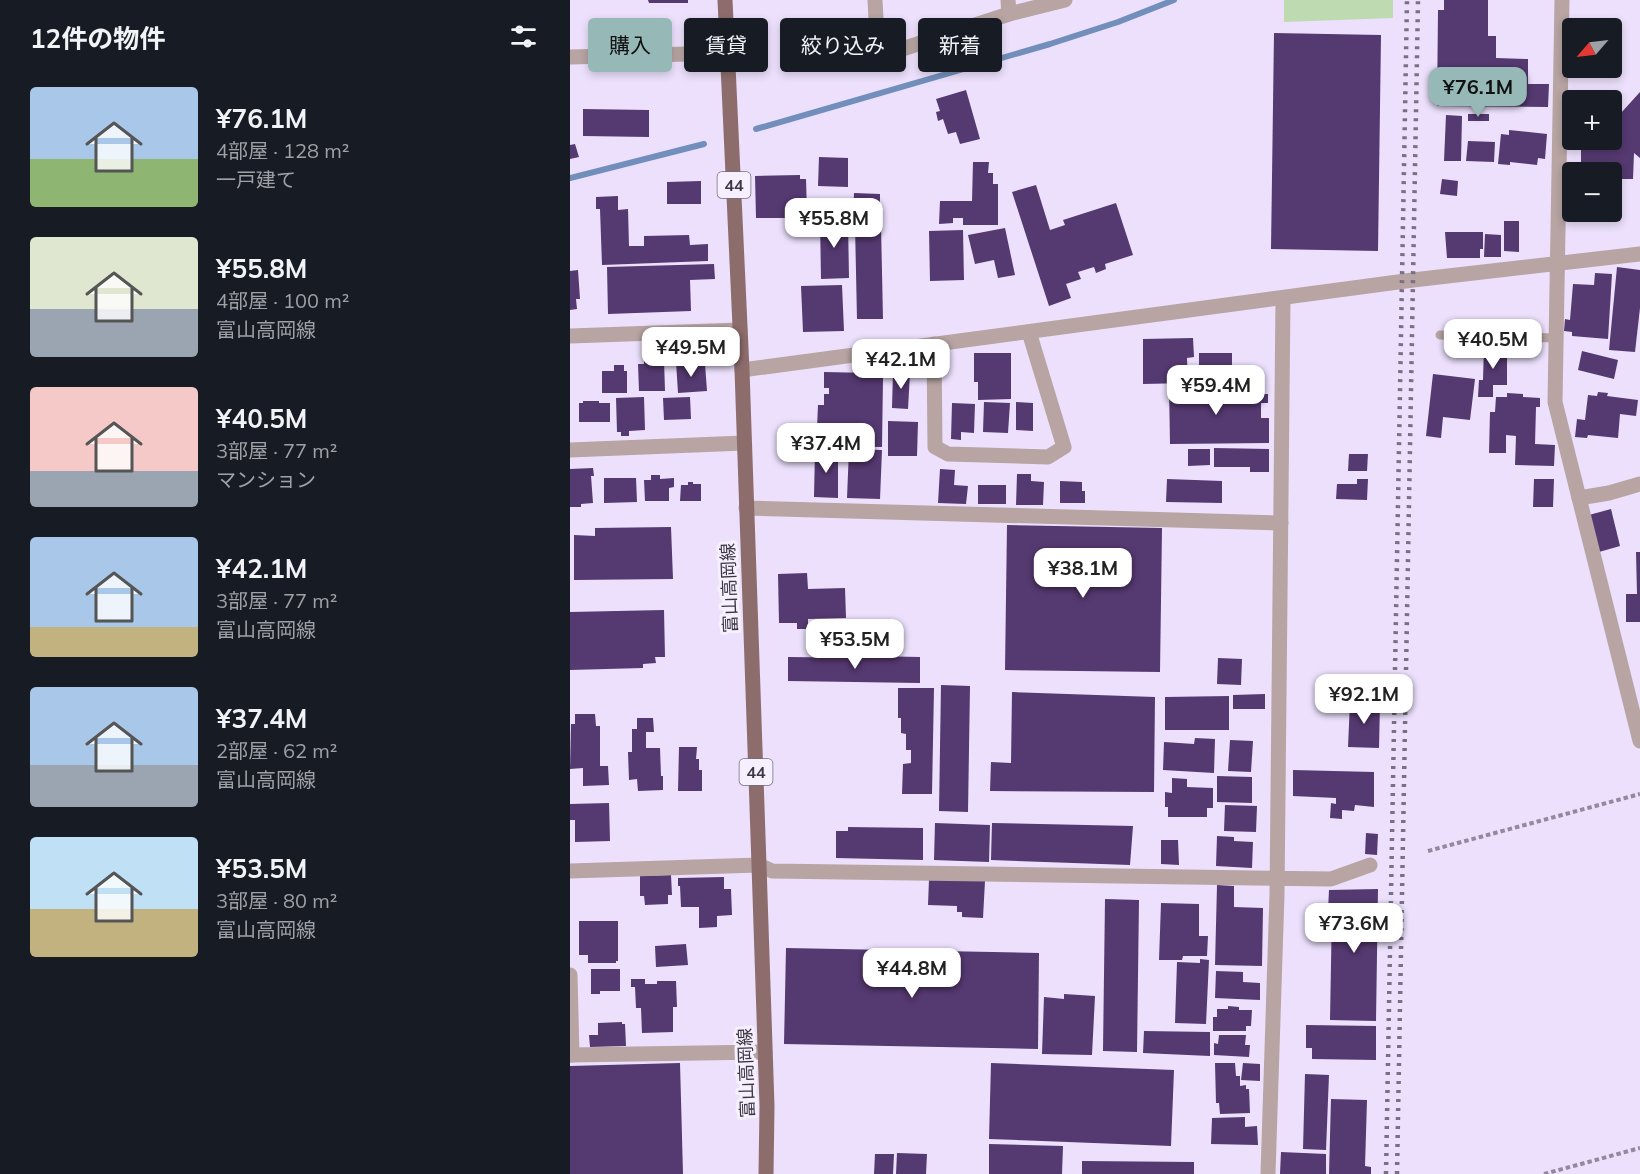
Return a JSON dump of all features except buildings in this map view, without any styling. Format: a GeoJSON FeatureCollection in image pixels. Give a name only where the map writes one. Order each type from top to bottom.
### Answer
{"type":"FeatureCollection","features":[{"type":"Feature","properties":{"kind":"main road","name":"富山高岡線"},"geometry":{"type":"LineString","coordinates":[[725,0],[725,18]]}},
{"type":"Feature","properties":{"kind":"main road","name":"富山高岡線"},"geometry":{"type":"LineString","coordinates":[[727,72],[742,369],[767,1106],[766,1174]]}},
{"type":"Feature","properties":{"kind":"street"},"geometry":{"type":"LineString","coordinates":[[875,0],[878,57],[1008,7],[1065,0]]}},
{"type":"Feature","properties":{"kind":"street"},"geometry":{"type":"LineString","coordinates":[[1562,0],[1555,402],[1640,741]]}},
{"type":"Feature","properties":{"kind":"street"},"geometry":{"type":"LineString","coordinates":[[570,57],[684,54]]}},
{"type":"Feature","properties":{"kind":"street"},"geometry":{"type":"LineString","coordinates":[[742,369],[1413,280],[1640,254]]}},
{"type":"Feature","properties":{"kind":"street"},"geometry":{"type":"LineString","coordinates":[[1268,1174],[1277,878],[1283,298]]}},
{"type":"Feature","properties":{"kind":"street"},"geometry":{"type":"LineString","coordinates":[[570,336],[740,330]]}},
{"type":"Feature","properties":{"kind":"street"},"geometry":{"type":"LineString","coordinates":[[934,344],[934,447],[948,454],[1048,457],[1064,447],[1029,332]]}},
{"type":"Feature","properties":{"kind":"street"},"geometry":{"type":"LineString","coordinates":[[570,450],[744,443]]}},
{"type":"Feature","properties":{"kind":"street"},"geometry":{"type":"LineString","coordinates":[[1579,498],[1609,493],[1640,484]]}},
{"type":"Feature","properties":{"kind":"street"},"geometry":{"type":"LineString","coordinates":[[746,508],[1281,523]]}},
{"type":"Feature","properties":{"kind":"street"},"geometry":{"type":"LineString","coordinates":[[570,872],[759,865],[772,871],[1331,879],[1371,865]]}},
{"type":"Feature","properties":{"kind":"street"},"geometry":{"type":"LineString","coordinates":[[570,975],[571,1055],[765,1052]]}},
{"type":"Feature","properties":{"kind":"lane"},"geometry":{"type":"LineString","coordinates":[[1440,335],[1556,338]]}},
{"type":"Feature","properties":{"kind":"path"},"geometry":{"type":"LineString","coordinates":[[1428,851],[1640,794]]}},
{"type":"Feature","properties":{"kind":"path"},"geometry":{"type":"LineString","coordinates":[[1544,1174],[1640,1148]]}},
{"type":"Feature","properties":{"kind":"green space"},"geometry":{"type":"Polygon","coordinates":[[[1284,0],[1393,0],[1393,18],[1284,22],[1284,0]]]}},
{"type":"Feature","properties":{"kind":"waterway"},"geometry":{"type":"LineString","coordinates":[[756,129],[1050,44],[1118,22],[1174,0]]}},
{"type":"Feature","properties":{"kind":"waterway"},"geometry":{"type":"LineString","coordinates":[[570,178],[704,144]]}},
{"type":"Feature","properties":{"kind":"railway"},"geometry":{"type":"LineString","coordinates":[[1386,1174],[1407,0]]}},
{"type":"Feature","properties":{"kind":"railway"},"geometry":{"type":"LineString","coordinates":[[1397,1174],[1418,0]]}}]}
